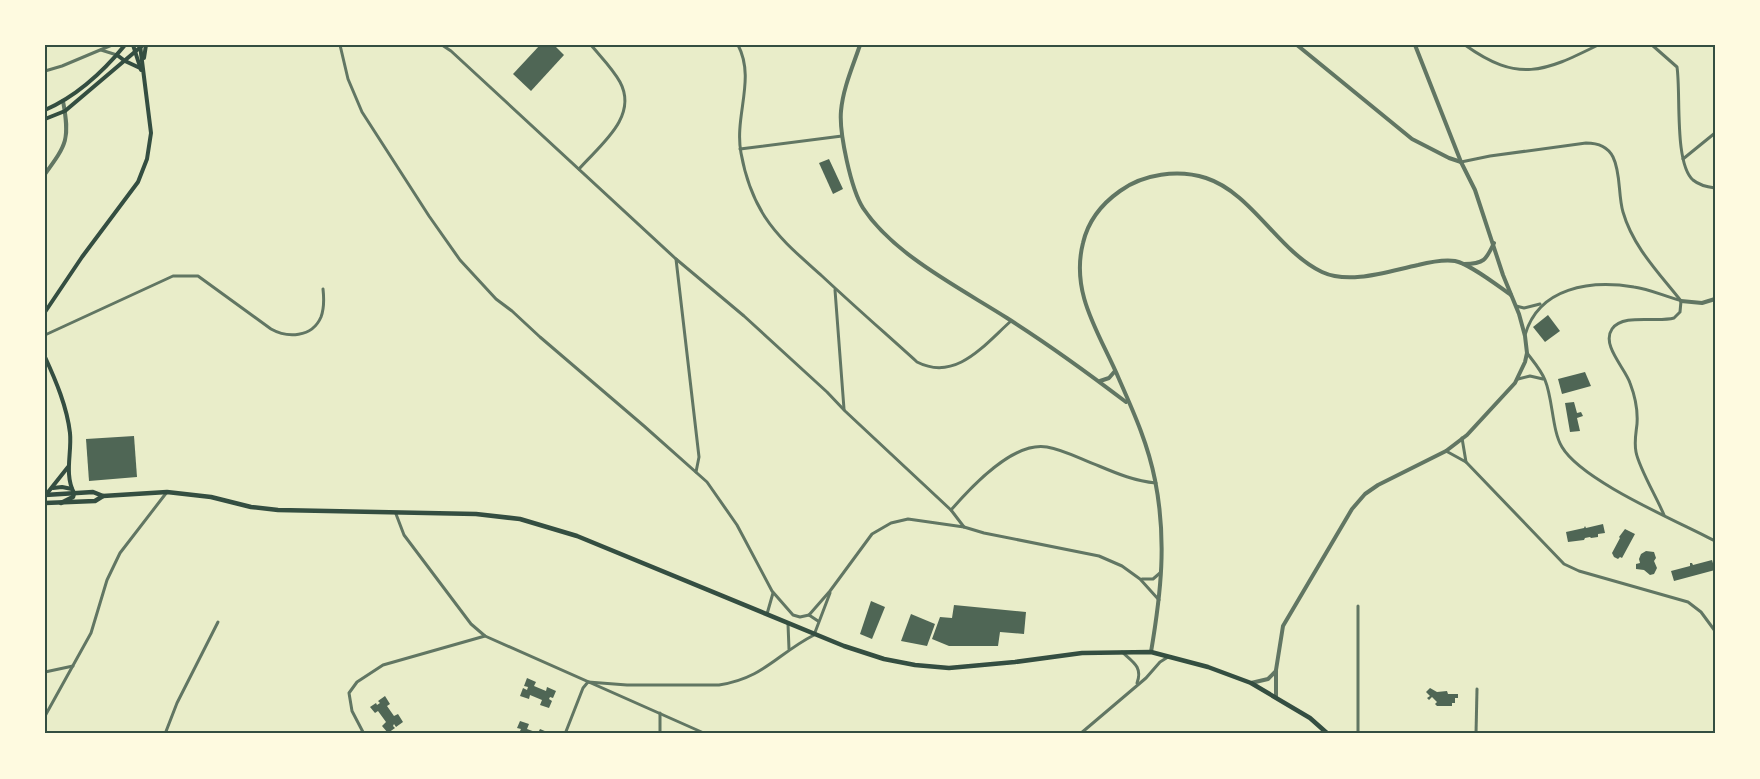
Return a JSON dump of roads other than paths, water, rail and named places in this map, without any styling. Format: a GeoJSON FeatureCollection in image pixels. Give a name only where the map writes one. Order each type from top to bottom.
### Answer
{"type":"FeatureCollection","features":[{"type":"Feature","properties":{"kind":"main road"},"geometry":{"type":"LineString","coordinates":[[45,110],[63,101],[91,80],[125,45]]}},
{"type":"Feature","properties":{"kind":"main road"},"geometry":{"type":"LineString","coordinates":[[45,312],[82,257],[138,182],[147,159],[151,133],[144,79],[133,45]]}},
{"type":"Feature","properties":{"kind":"main road"},"geometry":{"type":"LineString","coordinates":[[45,119],[65,111],[142,46]]}},
{"type":"Feature","properties":{"kind":"main road"},"geometry":{"type":"LineString","coordinates":[[141,66],[142,46]]}},
{"type":"Feature","properties":{"kind":"main road"},"geometry":{"type":"LineString","coordinates":[[117,55],[125,62],[141,66]]}},
{"type":"Feature","properties":{"kind":"main road"},"geometry":{"type":"LineString","coordinates":[[45,357],[68,420],[71,446],[69,482],[73,497],[61,503]]}},
{"type":"Feature","properties":{"kind":"main road"},"geometry":{"type":"LineString","coordinates":[[45,496],[69,466]]}},
{"type":"Feature","properties":{"kind":"main road"},"geometry":{"type":"LineString","coordinates":[[52,489],[62,487],[73,491]]}},
{"type":"Feature","properties":{"kind":"main road"},"geometry":{"type":"LineString","coordinates":[[45,496],[73,491],[93,492],[103,496],[167,492],[211,497],[251,507],[278,510],[476,514],[520,519],[577,536],[814,634],[884,659],[949,668],[1082,653],[1151,652],[1208,667],[1251,683],[1311,718],[1328,734]]}},
{"type":"Feature","properties":{"kind":"main road"},"geometry":{"type":"LineString","coordinates":[[45,503],[95,501],[103,496]]}},
{"type":"Feature","properties":{"kind":"street"},"geometry":{"type":"LineString","coordinates":[[45,71],[112,45]]}},
{"type":"Feature","properties":{"kind":"street"},"geometry":{"type":"LineString","coordinates":[[340,45],[348,79],[362,112],[460,260],[496,299],[512,310],[696,472],[712,489],[737,525],[772,591],[793,615],[800,617],[809,615],[830,591],[872,534],[891,523],[908,519],[964,526],[1093,554],[1122,566],[1140,579],[1160,602]]}},
{"type":"Feature","properties":{"kind":"street"},"geometry":{"type":"LineString","coordinates":[[442,45],[676,259],[744,316],[827,392],[951,510],[964,526]]}},
{"type":"Feature","properties":{"kind":"street"},"geometry":{"type":"LineString","coordinates":[[579,169],[621,121],[626,104],[622,85],[591,45]]}},
{"type":"Feature","properties":{"kind":"street"},"geometry":{"type":"LineString","coordinates":[[738,45],[743,56],[746,78],[740,117],[740,149],[749,186],[764,215],[783,240],[917,362],[929,368],[945,368],[961,363],[1011,321]]}},
{"type":"Feature","properties":{"kind":"street"},"geometry":{"type":"LineString","coordinates":[[860,45],[841,111],[842,136],[849,169],[862,207],[881,230],[930,269],[1011,321],[1128,403]]}},
{"type":"Feature","properties":{"kind":"street"},"geometry":{"type":"LineString","coordinates":[[1297,45],[1412,139],[1449,158],[1461,162],[1586,143],[1593,143],[1606,149],[1615,162],[1619,196],[1629,228],[1642,252],[1681,301],[1680,312],[1674,318],[1626,320],[1612,328],[1609,336],[1610,345],[1635,396],[1636,453],[1665,515]]}},
{"type":"Feature","properties":{"kind":"street"},"geometry":{"type":"LineString","coordinates":[[1276,696],[1276,670],[1283,626],[1352,509],[1378,485],[1446,451],[1462,438],[1516,380],[1527,353],[1525,336],[1516,306],[1503,275],[1475,190],[1461,162],[1415,45]]}},
{"type":"Feature","properties":{"kind":"street"},"geometry":{"type":"LineString","coordinates":[[1465,45],[1496,64],[1528,70],[1558,64],[1598,45]]}},
{"type":"Feature","properties":{"kind":"street"},"geometry":{"type":"LineString","coordinates":[[1652,45],[1677,67],[1683,159],[1688,173],[1693,180],[1715,188]]}},
{"type":"Feature","properties":{"kind":"street"},"geometry":{"type":"LineString","coordinates":[[100,49],[117,55]]}},
{"type":"Feature","properties":{"kind":"street"},"geometry":{"type":"LineString","coordinates":[[45,174],[65,145],[63,101]]}},
{"type":"Feature","properties":{"kind":"street"},"geometry":{"type":"LineString","coordinates":[[1683,159],[1715,133]]}},
{"type":"Feature","properties":{"kind":"street"},"geometry":{"type":"LineString","coordinates":[[740,149],[842,136]]}},
{"type":"Feature","properties":{"kind":"street"},"geometry":{"type":"LineString","coordinates":[[1151,652],[1160,602],[1161,513],[1141,428],[1085,304],[1078,264],[1084,237],[1105,203],[1129,185],[1146,178],[1181,174],[1207,178],[1241,201],[1308,264],[1324,273],[1348,277],[1439,261],[1456,261],[1511,294]]}},
{"type":"Feature","properties":{"kind":"street"},"geometry":{"type":"LineString","coordinates":[[1464,264],[1481,262],[1486,258],[1494,243]]}},
{"type":"Feature","properties":{"kind":"street"},"geometry":{"type":"LineString","coordinates":[[676,259],[699,457],[696,472]]}},
{"type":"Feature","properties":{"kind":"street"},"geometry":{"type":"LineString","coordinates":[[45,335],[173,276],[180,275],[198,276],[271,329],[284,335],[294,336],[305,332],[320,319],[324,303],[323,289]]}},
{"type":"Feature","properties":{"kind":"street"},"geometry":{"type":"LineString","coordinates":[[1525,336],[1531,317],[1542,304],[1561,292],[1584,287],[1608,285],[1634,287],[1681,301],[1702,303],[1715,299]]}},
{"type":"Feature","properties":{"kind":"street"},"geometry":{"type":"LineString","coordinates":[[835,288],[845,411]]}},
{"type":"Feature","properties":{"kind":"street"},"geometry":{"type":"LineString","coordinates":[[1516,306],[1530,307],[1542,304]]}},
{"type":"Feature","properties":{"kind":"street"},"geometry":{"type":"LineString","coordinates":[[1527,353],[1545,379],[1560,444],[1568,455],[1586,471],[1612,488],[1715,541]]}},
{"type":"Feature","properties":{"kind":"street"},"geometry":{"type":"LineString","coordinates":[[1099,381],[1109,378],[1115,371]]}},
{"type":"Feature","properties":{"kind":"street"},"geometry":{"type":"LineString","coordinates":[[1516,380],[1530,376],[1545,379]]}},
{"type":"Feature","properties":{"kind":"street"},"geometry":{"type":"LineString","coordinates":[[1462,438],[1466,462]]}},
{"type":"Feature","properties":{"kind":"street"},"geometry":{"type":"LineString","coordinates":[[951,510],[1008,457],[1031,447],[1046,447],[1138,481],[1155,483]]}},
{"type":"Feature","properties":{"kind":"street"},"geometry":{"type":"LineString","coordinates":[[1446,451],[1466,462],[1564,564],[1579,571],[1688,602],[1701,612],[1715,631]]}},
{"type":"Feature","properties":{"kind":"street"},"geometry":{"type":"LineString","coordinates":[[45,716],[91,633],[107,580],[120,553],[167,492]]}},
{"type":"Feature","properties":{"kind":"street"},"geometry":{"type":"LineString","coordinates":[[396,514],[405,536],[417,553],[471,624],[485,636],[706,734]]}},
{"type":"Feature","properties":{"kind":"street"},"geometry":{"type":"LineString","coordinates":[[1140,579],[1153,579],[1158,576],[1162,565]]}},
{"type":"Feature","properties":{"kind":"street"},"geometry":{"type":"LineString","coordinates":[[767,614],[773,598],[772,591]]}},
{"type":"Feature","properties":{"kind":"street"},"geometry":{"type":"LineString","coordinates":[[565,734],[582,688],[588,682],[627,685],[711,685],[733,682],[759,672],[774,663],[789,649],[814,634],[830,591]]}},
{"type":"Feature","properties":{"kind":"street"},"geometry":{"type":"LineString","coordinates":[[1358,606],[1358,734]]}},
{"type":"Feature","properties":{"kind":"street"},"geometry":{"type":"LineString","coordinates":[[809,615],[818,621]]}},
{"type":"Feature","properties":{"kind":"street"},"geometry":{"type":"LineString","coordinates":[[165,734],[177,704],[218,622]]}},
{"type":"Feature","properties":{"kind":"street"},"geometry":{"type":"LineString","coordinates":[[788,623],[789,649]]}},
{"type":"Feature","properties":{"kind":"street"},"geometry":{"type":"LineString","coordinates":[[364,734],[352,711],[350,693],[357,682],[383,665],[485,636]]}},
{"type":"Feature","properties":{"kind":"street"},"geometry":{"type":"LineString","coordinates":[[1121,651],[1136,663],[1140,674],[1135,686]]}},
{"type":"Feature","properties":{"kind":"street"},"geometry":{"type":"LineString","coordinates":[[1080,734],[1168,657]]}},
{"type":"Feature","properties":{"kind":"street"},"geometry":{"type":"LineString","coordinates":[[45,672],[73,666]]}},
{"type":"Feature","properties":{"kind":"street"},"geometry":{"type":"LineString","coordinates":[[1251,683],[1268,679],[1276,670]]}},
{"type":"Feature","properties":{"kind":"street"},"geometry":{"type":"LineString","coordinates":[[1476,734],[1477,689]]}},
{"type":"Feature","properties":{"kind":"street"},"geometry":{"type":"LineString","coordinates":[[660,713],[660,734]]}}]}
